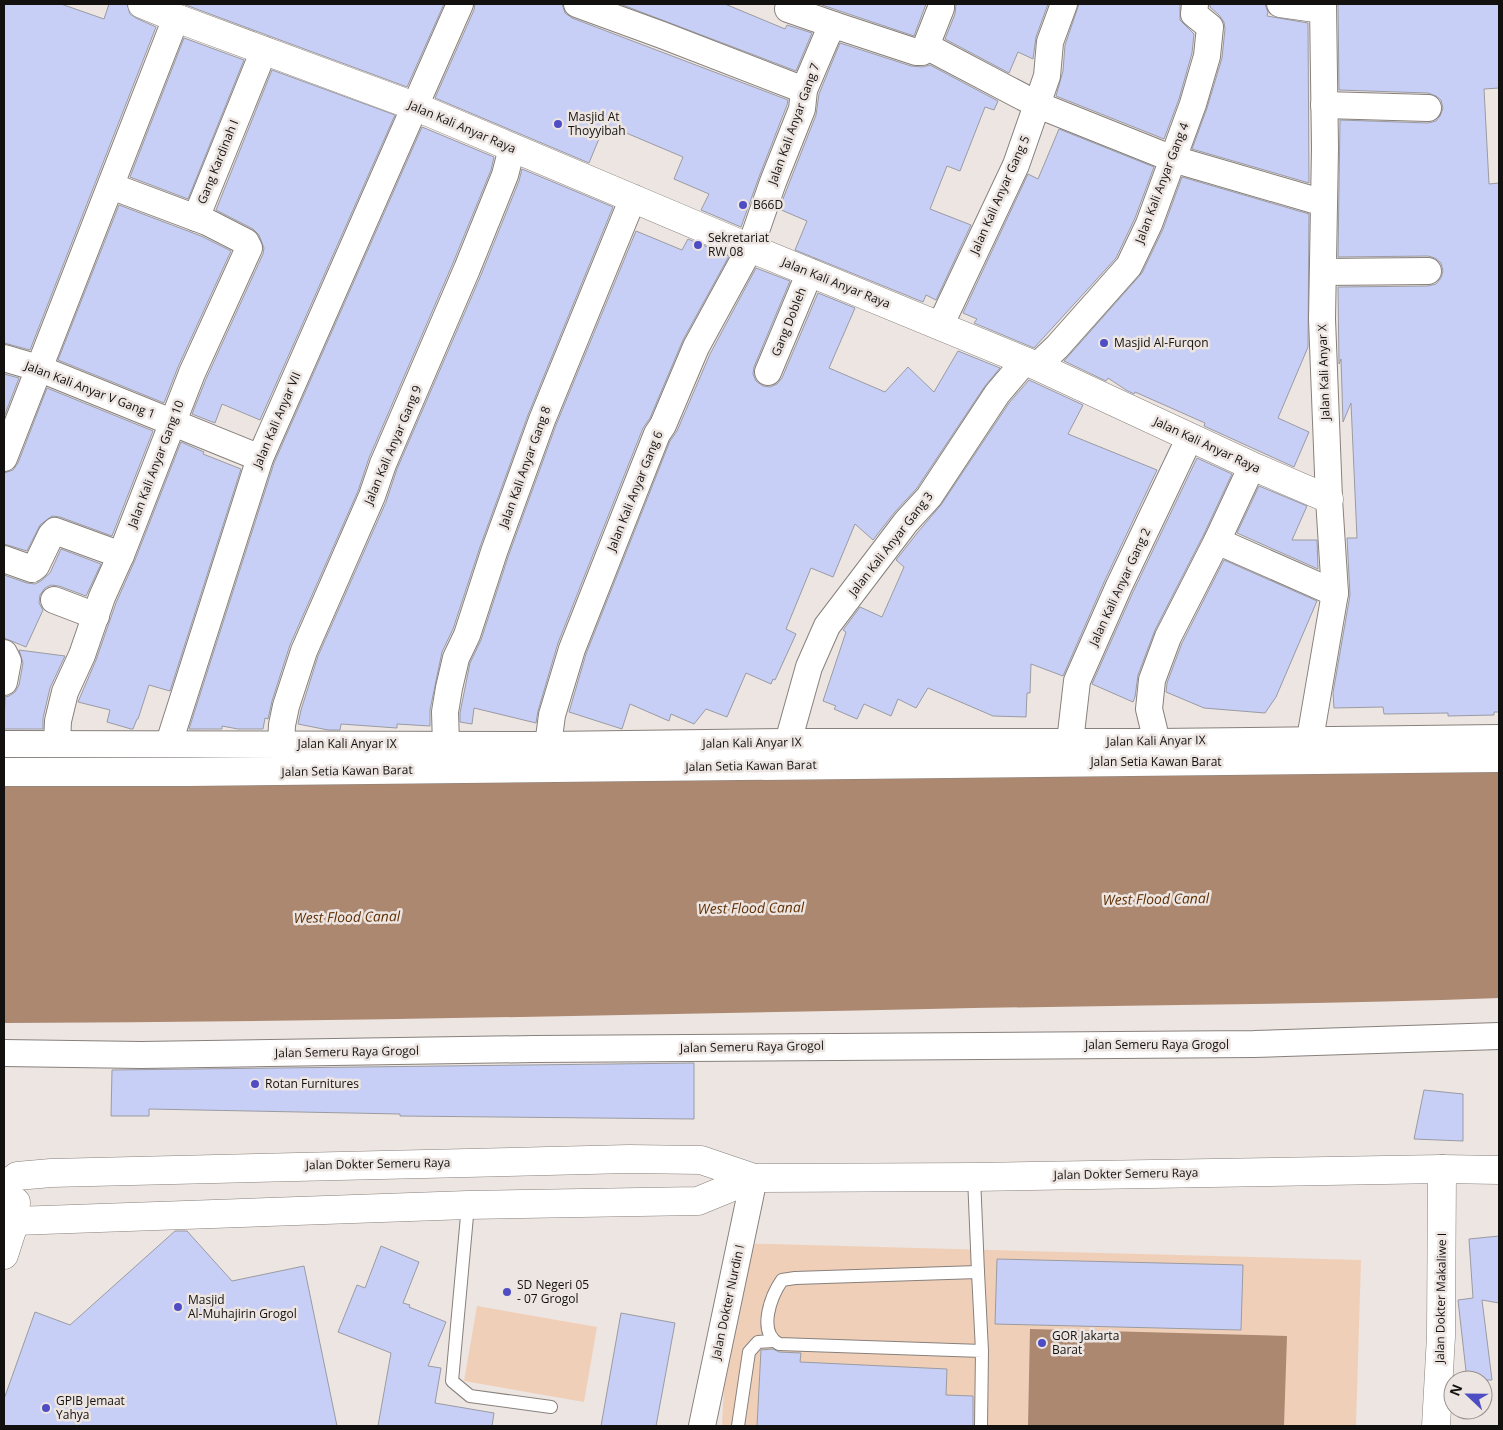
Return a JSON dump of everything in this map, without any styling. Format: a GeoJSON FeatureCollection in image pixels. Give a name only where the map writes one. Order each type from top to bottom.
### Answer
{"type":"FeatureCollection","features":[{"type":"Feature","properties":{"kind":"street","name":"Jalan Kali Anyar Raya"},"geometry":{"type":"LineString","coordinates":[[142,4],[414,106],[1031,364],[1328,499]]}},
{"type":"Feature","properties":{"kind":"street","name":"Jalan Kali Anyar VII"},"geometry":{"type":"LineString","coordinates":[[169,744],[260,458],[460,4]]}},
{"type":"Feature","properties":{"kind":"street"},"geometry":{"type":"LineString","coordinates":[[577,4],[662,34],[804,90]]}},
{"type":"Feature","properties":{"kind":"street"},"geometry":{"type":"LineString","coordinates":[[784,5],[834,25],[916,52],[922,52],[926,46],[941,4]]}},
{"type":"Feature","properties":{"kind":"street","name":"Jalan Kali Anyar Gang 5"},"geometry":{"type":"LineString","coordinates":[[940,326],[1016,165],[1038,105],[1046,76],[1050,42],[1064,4]]}},
{"type":"Feature","properties":{"kind":"street","name":"Jalan Kali Anyar Gang 4"},"geometry":{"type":"LineString","coordinates":[[1031,364],[1057,348],[1129,266],[1150,224],[1208,56],[1210,27],[1194,14],[1195,4]]}},
{"type":"Feature","properties":{"kind":"street"},"geometry":{"type":"LineString","coordinates":[[1280,4],[1323,7]]}},
{"type":"Feature","properties":{"kind":"street","name":"Jalan Kali Anyar X"},"geometry":{"type":"LineString","coordinates":[[1310,739],[1335,593],[1328,499],[1322,318],[1325,148],[1323,7]]}},
{"type":"Feature","properties":{"kind":"street"},"geometry":{"type":"LineString","coordinates":[[4,458],[176,18]]}},
{"type":"Feature","properties":{"kind":"street","name":"Jalan Kali Anyar Gang 7"},"geometry":{"type":"LineString","coordinates":[[750,248],[773,182],[802,109],[804,90],[827,36],[834,25]]}},
{"type":"Feature","properties":{"kind":"street"},"geometry":{"type":"LineString","coordinates":[[926,46],[1038,105],[1173,159],[1324,203]]}},
{"type":"Feature","properties":{"kind":"street","name":"Gang Kardinah I"},"geometry":{"type":"LineString","coordinates":[[111,186],[196,218],[264,50]]}},
{"type":"Feature","properties":{"kind":"street"},"geometry":{"type":"LineString","coordinates":[[1324,106],[1428,108]]}},
{"type":"Feature","properties":{"kind":"street","name":"Jalan Kali Anyar Gang 9"},"geometry":{"type":"LineString","coordinates":[[281,744],[286,706],[304,651],[372,496],[466,269],[504,175],[512,148]]}},
{"type":"Feature","properties":{"kind":"street","name":"Jalan Kali Anyar Gang 8"},"geometry":{"type":"LineString","coordinates":[[446,744],[446,712],[456,658],[467,635],[494,552],[542,420],[633,198]]}},
{"type":"Feature","properties":{"kind":"street","name":"Jalan Kali Anyar Gang 10"},"geometry":{"type":"LineString","coordinates":[[57,743],[58,721],[65,692],[82,655],[102,598],[192,373],[249,248],[246,242],[196,218]]}},
{"type":"Feature","properties":{"kind":"street","name":"Jalan Kali Anyar Gang 6"},"geometry":{"type":"LineString","coordinates":[[548,745],[552,715],[572,649],[657,434],[663,425],[696,347],[750,248]]}},
{"type":"Feature","properties":{"kind":"street"},"geometry":{"type":"LineString","coordinates":[[1323,272],[1428,271]]}},
{"type":"Feature","properties":{"kind":"street","name":"Gang Dobleh"},"geometry":{"type":"LineString","coordinates":[[768,372],[810,272]]}},
{"type":"Feature","properties":{"kind":"street","name":"Jalan Kali Anyar V Gang 1"},"geometry":{"type":"LineString","coordinates":[[4,358],[38,368],[260,458]]}},
{"type":"Feature","properties":{"kind":"street","name":"Jalan Kali Anyar Gang 3"},"geometry":{"type":"LineString","coordinates":[[788,742],[810,667],[827,626],[906,522],[929,497],[997,394],[1031,364]]}},
{"type":"Feature","properties":{"kind":"street","name":"Jalan Kali Anyar Gang 2"},"geometry":{"type":"LineString","coordinates":[[1070,742],[1077,681],[1119,586],[1190,437]]}},
{"type":"Feature","properties":{"kind":"street"},"geometry":{"type":"LineString","coordinates":[[1157,742],[1149,708],[1152,680],[1168,637],[1218,541],[1252,466]]}},
{"type":"Feature","properties":{"kind":"street"},"geometry":{"type":"LineString","coordinates":[[4,559],[32,569],[36,566],[51,535],[55,532],[121,554]]}},
{"type":"Feature","properties":{"kind":"street"},"geometry":{"type":"LineString","coordinates":[[1218,541],[1335,593]]}},
{"type":"Feature","properties":{"kind":"street"},"geometry":{"type":"LineString","coordinates":[[54,600],[96,616]]}},
{"type":"Feature","properties":{"kind":"street"},"geometry":{"type":"LineString","coordinates":[[4,653],[8,661],[4,682]]}},
{"type":"Feature","properties":{"kind":"street","name":"Jalan Kali Anyar IX"},"geometry":{"type":"LineString","coordinates":[[4,744],[548,745],[1499,738]]}},
{"type":"Feature","properties":{"kind":"street","name":"Jalan Setia Kawan Barat"},"geometry":{"type":"LineString","coordinates":[[4,772],[209,772],[1499,758]]}},
{"type":"Feature","properties":{"kind":"street","name":"Jalan Semeru Raya Grogol"},"geometry":{"type":"LineString","coordinates":[[4,1053],[141,1055],[534,1049],[1254,1044],[1499,1036]]}},
{"type":"Feature","properties":{"kind":"street","name":"Jalan Dokter Semeru Raya"},"geometry":{"type":"LineString","coordinates":[[10,1181],[51,1172],[629,1159],[701,1160],[754,1178],[974,1177],[1442,1169],[1499,1170]]}},
{"type":"Feature","properties":{"kind":"street","name":"Jalan Dokter Makaliwe I"},"geometry":{"type":"LineString","coordinates":[[1436,1426],[1442,1336],[1442,1169]]}},
{"type":"Feature","properties":{"kind":"street","name":"Jalan Dokter Semeru Raya"},"geometry":{"type":"LineString","coordinates":[[9,1219],[468,1204],[698,1201],[754,1178]]}},
{"type":"Feature","properties":{"kind":"street","name":"Jalan Dokter Nurdin I"},"geometry":{"type":"LineString","coordinates":[[702,1426],[754,1178]]}},
{"type":"Feature","properties":{"kind":"street"},"geometry":{"type":"LineString","coordinates":[[4,1256],[9,1219],[10,1181]]}},
{"type":"Feature","properties":{"kind":"lane"},"geometry":{"type":"LineString","coordinates":[[974,1177],[982,1351],[981,1426]]}},
{"type":"Feature","properties":{"kind":"lane"},"geometry":{"type":"LineString","coordinates":[[468,1204],[452,1381],[470,1396],[552,1407]]}},
{"type":"Feature","properties":{"kind":"lane"},"geometry":{"type":"LineString","coordinates":[[773,1341],[768,1328],[769,1306],[774,1292],[782,1280],[978,1272]]}},
{"type":"Feature","properties":{"kind":"lane"},"geometry":{"type":"LineString","coordinates":[[738,1426],[749,1352],[758,1342],[773,1341],[779,1344],[982,1351]]}},
{"type":"Feature","properties":{"kind":"shaded area","name":"GOR Jakarta Barat"},"geometry":{"type":"Polygon","coordinates":[[[731,1243],[1361,1260],[1356,1426],[722,1426],[731,1243]]]}},
{"type":"Feature","properties":{"kind":"shaded area"},"geometry":{"type":"Polygon","coordinates":[[[477,1306],[597,1327],[584,1402],[464,1381],[477,1306]]]}},
{"type":"Feature","properties":{"kind":"water","name":"West Flood Canal"},"geometry":{"type":"Polygon","coordinates":[[[1499,764],[1499,998],[1285,1004],[466,1018],[4,1023],[4,780],[1499,764]]]}},
{"type":"Feature","properties":{"kind":"water"},"geometry":{"type":"Polygon","coordinates":[[[1030,1329],[1287,1336],[1284,1426],[1028,1426],[1030,1329]]]}},
{"type":"Feature","properties":{"kind":"building"},"geometry":{"type":"Polygon","coordinates":[[[4,4],[61,4],[104,19],[109,4],[127,4],[130,14],[156,27],[30,350],[4,343],[4,4]]]}},
{"type":"Feature","properties":{"kind":"building"},"geometry":{"type":"Polygon","coordinates":[[[183,4],[444,4],[407,87],[183,4]]]}},
{"type":"Feature","properties":{"kind":"building"},"geometry":{"type":"Polygon","coordinates":[[[475,4],[562,4],[565,13],[572,18],[788,100],[741,227],[701,210],[709,194],[674,179],[683,157],[605,124],[589,163],[435,98],[475,4]]]}},
{"type":"Feature","properties":{"kind":"building"},"geometry":{"type":"Polygon","coordinates":[[[620,4],[725,4],[785,29],[787,25],[812,33],[796,71],[620,4]]]}},
{"type":"Feature","properties":{"kind":"building"},"geometry":{"type":"Polygon","coordinates":[[[819,4],[926,4],[914,36],[819,4]]]}},
{"type":"Feature","properties":{"kind":"building"},"geometry":{"type":"Polygon","coordinates":[[[956,4],[1048,4],[1036,37],[1033,59],[1018,52],[1009,73],[945,39],[955,14],[956,4]]]}},
{"type":"Feature","properties":{"kind":"building"},"geometry":{"type":"Polygon","coordinates":[[[1079,4],[1180,4],[1180,20],[1194,34],[1192,53],[1179,99],[1164,139],[1056,96],[1063,71],[1065,45],[1079,4]]]}},
{"type":"Feature","properties":{"kind":"building"},"geometry":{"type":"Polygon","coordinates":[[[1210,4],[1265,4],[1268,12],[1267,16],[1308,23],[1309,183],[1192,149],[1222,58],[1224,22],[1210,7],[1210,4]]]}},
{"type":"Feature","properties":{"kind":"building"},"geometry":{"type":"Polygon","coordinates":[[[1338,4],[1499,4],[1499,88],[1484,89],[1489,184],[1499,183],[1499,712],[1494,712],[1494,715],[1448,716],[1448,713],[1384,714],[1383,707],[1334,708],[1333,693],[1350,595],[1347,538],[1357,538],[1351,403],[1343,422],[1341,359],[1339,364],[1338,287],[1428,286],[1436,284],[1441,278],[1443,271],[1441,263],[1435,258],[1428,256],[1338,257],[1340,120],[1428,123],[1436,121],[1443,108],[1441,100],[1428,93],[1339,90],[1338,4]]]}},
{"type":"Feature","properties":{"kind":"building"},"geometry":{"type":"Polygon","coordinates":[[[184,38],[244,60],[188,199],[130,177],[184,38]]]}},
{"type":"Feature","properties":{"kind":"building"},"geometry":{"type":"Polygon","coordinates":[[[840,43],[911,66],[922,67],[930,65],[998,101],[994,110],[985,107],[960,171],[947,166],[930,209],[971,225],[936,300],[926,295],[923,302],[795,250],[807,221],[779,209],[816,115],[819,94],[840,43]]]}},
{"type":"Feature","properties":{"kind":"building"},"geometry":{"type":"Polygon","coordinates":[[[272,70],[395,115],[260,420],[222,404],[215,423],[192,414],[264,248],[259,235],[253,229],[216,210],[272,70]]]}},
{"type":"Feature","properties":{"kind":"building"},"geometry":{"type":"Polygon","coordinates":[[[422,127],[494,157],[491,170],[369,458],[358,491],[290,645],[268,719],[265,718],[263,729],[238,729],[222,726],[222,729],[189,729],[274,463],[422,127]]]}},
{"type":"Feature","properties":{"kind":"building"},"geometry":{"type":"Polygon","coordinates":[[[1059,129],[1154,167],[1135,218],[1116,258],[1034,348],[974,323],[977,319],[963,313],[1028,174],[1038,179],[1059,129]]]}},
{"type":"Feature","properties":{"kind":"building"},"geometry":{"type":"Polygon","coordinates":[[[522,169],[613,207],[528,415],[480,547],[453,629],[442,652],[430,710],[430,726],[397,724],[397,728],[341,724],[340,730],[328,730],[298,724],[318,656],[386,502],[397,469],[481,275],[519,181],[522,169]]]}},
{"type":"Feature","properties":{"kind":"building"},"geometry":{"type":"Polygon","coordinates":[[[1182,177],[1309,214],[1308,347],[1278,418],[1309,432],[1294,467],[1204,426],[1205,423],[1135,392],[1134,394],[1108,378],[1106,381],[1064,361],[1142,273],[1163,229],[1182,177]]]}},
{"type":"Feature","properties":{"kind":"building"},"geometry":{"type":"Polygon","coordinates":[[[119,205],[201,236],[231,251],[178,367],[164,403],[58,360],[119,205]]]}},
{"type":"Feature","properties":{"kind":"building"},"geometry":{"type":"Polygon","coordinates":[[[636,231],[682,250],[688,239],[729,256],[683,340],[650,418],[643,428],[558,643],[536,723],[474,708],[472,724],[460,722],[460,713],[470,663],[481,640],[508,557],[556,425],[636,231]]]}},
{"type":"Feature","properties":{"kind":"building"},"geometry":{"type":"Polygon","coordinates":[[[756,268],[790,281],[754,367],[753,374],[756,381],[763,386],[770,387],[777,384],[782,378],[818,293],[855,308],[829,368],[885,392],[908,367],[934,392],[958,351],[1000,368],[985,386],[917,488],[873,540],[855,524],[833,577],[811,568],[786,629],[796,634],[775,680],[773,679],[771,684],[746,673],[727,717],[706,709],[694,724],[671,714],[669,721],[630,704],[622,729],[569,712],[586,654],[670,441],[677,431],[710,354],[756,268]]]}},
{"type":"Feature","properties":{"kind":"building"},"geometry":{"type":"Polygon","coordinates":[[[4,374],[19,378],[4,417],[4,374]]]}},
{"type":"Feature","properties":{"kind":"building"},"geometry":{"type":"Polygon","coordinates":[[[1029,380],[1083,405],[1068,434],[1157,470],[1105,580],[1063,676],[1031,664],[1030,693],[1027,693],[1026,717],[993,716],[928,688],[916,708],[898,699],[891,716],[864,704],[857,719],[834,709],[836,706],[823,701],[846,632],[843,630],[860,607],[882,617],[904,567],[896,560],[941,505],[1009,403],[1029,380]]]}},
{"type":"Feature","properties":{"kind":"building"},"geometry":{"type":"Polygon","coordinates":[[[47,388],[153,431],[112,536],[60,517],[52,516],[40,525],[27,551],[4,544],[4,473],[13,470],[18,463],[47,388]]]}},
{"type":"Feature","properties":{"kind":"building"},"geometry":{"type":"Polygon","coordinates":[[[181,442],[204,452],[203,454],[241,469],[170,691],[149,685],[138,719],[133,729],[131,729],[107,722],[110,710],[78,702],[181,442]]]}},
{"type":"Feature","properties":{"kind":"building"},"geometry":{"type":"Polygon","coordinates":[[[1197,458],[1232,474],[1155,630],[1138,675],[1133,702],[1092,684],[1133,592],[1197,458]]]}},
{"type":"Feature","properties":{"kind":"building"},"geometry":{"type":"Polygon","coordinates":[[[1259,486],[1307,506],[1292,540],[1317,540],[1318,569],[1237,533],[1259,486]]]}},
{"type":"Feature","properties":{"kind":"building"},"geometry":{"type":"Polygon","coordinates":[[[61,549],[101,564],[86,596],[59,586],[51,585],[45,588],[40,595],[39,603],[43,610],[26,647],[4,638],[4,575],[35,584],[50,573],[61,549]]]}},
{"type":"Feature","properties":{"kind":"building"},"geometry":{"type":"Polygon","coordinates":[[[1224,560],[1317,601],[1276,697],[1265,713],[1204,708],[1166,692],[1167,683],[1182,643],[1224,560]]]}},
{"type":"Feature","properties":{"kind":"building"},"geometry":{"type":"Polygon","coordinates":[[[19,650],[65,656],[50,688],[43,718],[43,729],[4,729],[5,697],[15,692],[19,685],[23,663],[19,650]]]}},
{"type":"Feature","properties":{"kind":"building"},"geometry":{"type":"Polygon","coordinates":[[[694,1063],[694,1119],[400,1116],[400,1114],[149,1109],[149,1116],[111,1116],[112,1070],[694,1063]]]}},
{"type":"Feature","properties":{"kind":"building"},"geometry":{"type":"Polygon","coordinates":[[[1424,1090],[1463,1094],[1463,1141],[1414,1139],[1424,1090]]]}},
{"type":"Feature","properties":{"kind":"building"},"geometry":{"type":"Polygon","coordinates":[[[175,1231],[187,1231],[232,1281],[304,1266],[337,1426],[4,1426],[4,1399],[35,1312],[70,1325],[175,1231]]]}},
{"type":"Feature","properties":{"kind":"building"},"geometry":{"type":"Polygon","coordinates":[[[1499,1236],[1499,1303],[1482,1300],[1491,1370],[1466,1370],[1458,1300],[1473,1298],[1469,1239],[1499,1236]]]}},
{"type":"Feature","properties":{"kind":"building"},"geometry":{"type":"Polygon","coordinates":[[[381,1246],[419,1262],[403,1303],[446,1322],[428,1366],[441,1368],[435,1403],[494,1413],[492,1426],[378,1426],[391,1353],[338,1332],[357,1285],[365,1288],[381,1246]]]}},
{"type":"Feature","properties":{"kind":"building"},"geometry":{"type":"Polygon","coordinates":[[[997,1259],[1243,1265],[1241,1330],[995,1324],[997,1259]]]}},
{"type":"Feature","properties":{"kind":"building"},"geometry":{"type":"Polygon","coordinates":[[[621,1313],[675,1323],[656,1426],[601,1426],[621,1313]]]}},
{"type":"Feature","properties":{"kind":"building"},"geometry":{"type":"Polygon","coordinates":[[[773,1349],[779,1352],[801,1353],[800,1362],[947,1369],[946,1395],[973,1396],[973,1426],[757,1426],[761,1350],[773,1349]]]}},
{"type":"Feature","properties":{"kind":"place","name":"Masjid At Thoyyibah"},"geometry":{"type":"Point","coordinates":[558,124]}},
{"type":"Feature","properties":{"kind":"place","name":"B66D"},"geometry":{"type":"Point","coordinates":[743,205]}},
{"type":"Feature","properties":{"kind":"place","name":"Sekretariat RW 08"},"geometry":{"type":"Point","coordinates":[698,245]}},
{"type":"Feature","properties":{"kind":"place","name":"Masjid Al-Furqon"},"geometry":{"type":"Point","coordinates":[1104,343]}},
{"type":"Feature","properties":{"kind":"place","name":"Rotan Furnitures"},"geometry":{"type":"Point","coordinates":[255,1084]}},
{"type":"Feature","properties":{"kind":"place","name":"SD Negeri 05 - 07 Grogol"},"geometry":{"type":"Point","coordinates":[507,1292]}},
{"type":"Feature","properties":{"kind":"place","name":"Masjid Al-Muhajirin Grogol"},"geometry":{"type":"Point","coordinates":[178,1307]}},
{"type":"Feature","properties":{"kind":"place","name":"GOR Jakarta Barat"},"geometry":{"type":"Point","coordinates":[1042,1343]}},
{"type":"Feature","properties":{"kind":"place","name":"GPIB Jemaat Yahya"},"geometry":{"type":"Point","coordinates":[46,1408]}}]}
